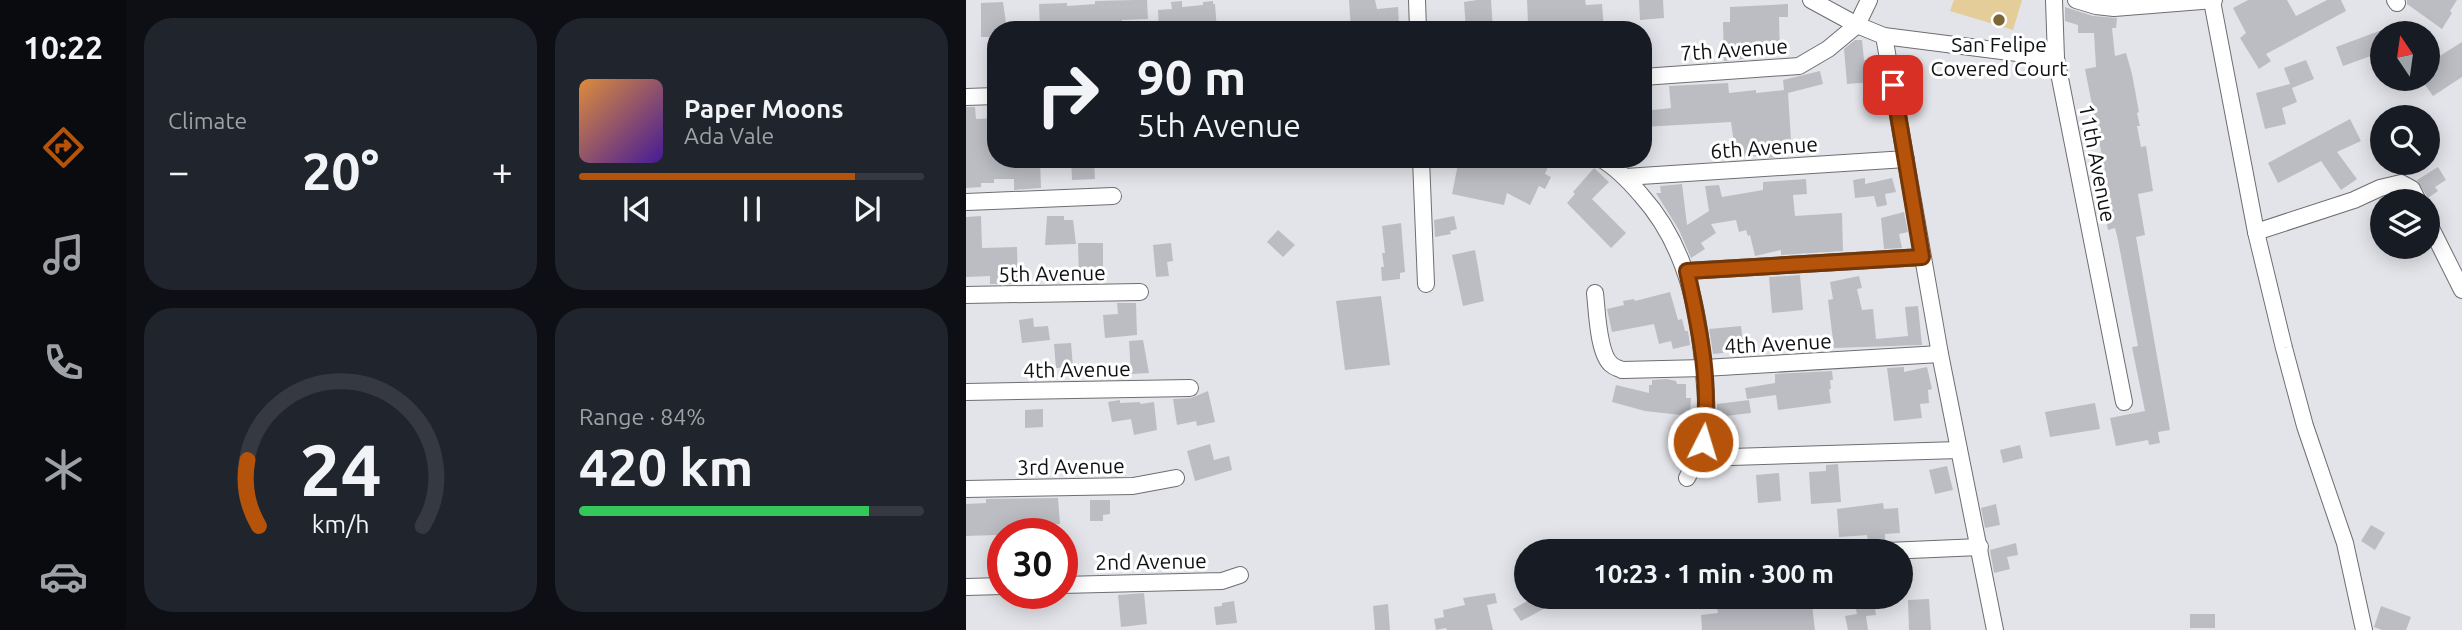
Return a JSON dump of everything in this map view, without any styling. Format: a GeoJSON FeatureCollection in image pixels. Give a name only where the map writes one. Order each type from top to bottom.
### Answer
{"type":"FeatureCollection","features":[{"type":"Feature","properties":{"kind":"street"},"geometry":{"type":"LineString","coordinates":[[1417,0],[1418,21]]}},
{"type":"Feature","properties":{"kind":"street"},"geometry":{"type":"LineString","coordinates":[[1811,0],[1884,36],[2056,58]]}},
{"type":"Feature","properties":{"kind":"street"},"geometry":{"type":"LineString","coordinates":[[1857,25],[1869,0]]}},
{"type":"Feature","properties":{"kind":"street","name":"11th Avenue"},"geometry":{"type":"LineString","coordinates":[[2054,0],[2056,58],[2124,402]]}},
{"type":"Feature","properties":{"kind":"street"},"geometry":{"type":"LineString","coordinates":[[2076,0],[2096,6],[2212,1],[2256,232],[2305,426],[2341,531],[2364,630]]}},
{"type":"Feature","properties":{"kind":"street","name":"7th Avenue"},"geometry":{"type":"LineString","coordinates":[[1652,75],[1799,66],[1828,49],[1857,25]]}},
{"type":"Feature","properties":{"kind":"street"},"geometry":{"type":"LineString","coordinates":[[1884,36],[1940,354],[1995,630]]}},
{"type":"Feature","properties":{"kind":"street"},"geometry":{"type":"LineString","coordinates":[[966,97],[987,96]]}},
{"type":"Feature","properties":{"kind":"street","name":"6th Avenue"},"geometry":{"type":"LineString","coordinates":[[1625,177],[1906,159]]}},
{"type":"Feature","properties":{"kind":"street"},"geometry":{"type":"LineString","coordinates":[[1421,168],[1426,284]]}},
{"type":"Feature","properties":{"kind":"street"},"geometry":{"type":"LineString","coordinates":[[1613,168],[1625,177],[1658,214],[1687,271],[1700,328],[1706,426],[1698,458],[1687,478]]}},
{"type":"Feature","properties":{"kind":"street"},"geometry":{"type":"LineString","coordinates":[[2378,189],[2401,183],[2412,189]]}},
{"type":"Feature","properties":{"kind":"street"},"geometry":{"type":"LineString","coordinates":[[2256,232],[2370,193]]}},
{"type":"Feature","properties":{"kind":"street"},"geometry":{"type":"LineString","coordinates":[[966,202],[1113,196]]}},
{"type":"Feature","properties":{"kind":"street"},"geometry":{"type":"LineString","coordinates":[[2440,246],[2462,290]]}},
{"type":"Feature","properties":{"kind":"street"},"geometry":{"type":"LineString","coordinates":[[1687,271],[1922,257]]}},
{"type":"Feature","properties":{"kind":"street","name":"5th Avenue"},"geometry":{"type":"LineString","coordinates":[[966,295],[1140,292]]}},
{"type":"Feature","properties":{"kind":"street","name":"4th Avenue"},"geometry":{"type":"LineString","coordinates":[[1595,293],[1605,357],[1611,365],[1622,370],[1704,368],[1940,354]]}},
{"type":"Feature","properties":{"kind":"street","name":"4th Avenue"},"geometry":{"type":"LineString","coordinates":[[966,392],[1190,388]]}},
{"type":"Feature","properties":{"kind":"street"},"geometry":{"type":"LineString","coordinates":[[1698,458],[1959,450]]}},
{"type":"Feature","properties":{"kind":"street","name":"3rd Avenue"},"geometry":{"type":"LineString","coordinates":[[966,489],[1133,486],[1176,478]]}},
{"type":"Feature","properties":{"kind":"street"},"geometry":{"type":"LineString","coordinates":[[1913,550],[1980,547]]}},
{"type":"Feature","properties":{"kind":"street","name":"2nd Avenue"},"geometry":{"type":"LineString","coordinates":[[1078,584],[1222,581],[1240,575]]}},
{"type":"Feature","properties":{"kind":"street"},"geometry":{"type":"LineString","coordinates":[[966,587],[987,586]]}},
{"type":"Feature","properties":{"kind":"shaded area","name":"San Felipe Covered Court"},"geometry":{"type":"Polygon","coordinates":[[[1954,0],[2022,0],[2013,30],[1950,11],[1954,0]]]}},
{"type":"Feature","properties":{"kind":"building"},"geometry":{"type":"Polygon","coordinates":[[[1147,0],[1148,19],[1040,21],[1039,4],[1067,3],[1067,6],[1095,4],[1095,1],[1147,0]]]}},
{"type":"Feature","properties":{"kind":"building"},"geometry":{"type":"Polygon","coordinates":[[[1349,0],[1375,0],[1377,9],[1398,7],[1399,21],[1350,21],[1349,0]]]}},
{"type":"Feature","properties":{"kind":"building"},"geometry":{"type":"Polygon","coordinates":[[[1491,0],[1492,21],[1465,21],[1464,2],[1491,0]]]}},
{"type":"Feature","properties":{"kind":"building"},"geometry":{"type":"Polygon","coordinates":[[[1527,0],[1585,0],[1586,5],[1602,4],[1603,21],[1528,21],[1527,0]]]}},
{"type":"Feature","properties":{"kind":"building"},"geometry":{"type":"Polygon","coordinates":[[[1639,0],[1663,0],[1664,18],[1640,20],[1639,0]]]}},
{"type":"Feature","properties":{"kind":"building"},"geometry":{"type":"Polygon","coordinates":[[[2248,0],[2287,0],[2296,16],[2327,0],[2341,0],[2346,11],[2266,54],[2271,61],[2259,69],[2240,38],[2246,33],[2233,8],[2248,0]]]}},
{"type":"Feature","properties":{"kind":"building"},"geometry":{"type":"Polygon","coordinates":[[[2407,0],[2457,0],[2442,29],[2440,21],[2431,21],[2407,4],[2407,0]]]}},
{"type":"Feature","properties":{"kind":"building"},"geometry":{"type":"Polygon","coordinates":[[[1182,1],[1182,7],[1213,1],[1216,21],[1159,21],[1158,10],[1172,9],[1171,2],[1182,1]]]}},
{"type":"Feature","properties":{"kind":"building"},"geometry":{"type":"Polygon","coordinates":[[[1003,2],[1006,21],[987,21],[987,37],[981,37],[981,3],[1003,2]]]}},
{"type":"Feature","properties":{"kind":"building"},"geometry":{"type":"Polygon","coordinates":[[[1788,4],[1788,17],[1779,17],[1780,55],[1724,61],[1723,22],[1730,22],[1730,7],[1788,4]]]}},
{"type":"Feature","properties":{"kind":"building"},"geometry":{"type":"Polygon","coordinates":[[[2065,7],[2093,16],[2117,18],[2116,28],[2112,28],[2115,56],[2126,53],[2132,74],[2139,112],[2140,126],[2137,126],[2141,147],[2146,146],[2153,191],[2138,194],[2145,235],[2136,237],[2170,430],[2158,432],[2160,443],[2149,445],[2148,440],[2116,446],[2110,418],[2145,411],[2132,347],[2138,346],[2118,240],[2115,228],[2108,230],[2102,198],[2110,197],[2085,69],[2096,67],[2094,33],[2078,33],[2078,25],[2065,21],[2065,7]]]}},
{"type":"Feature","properties":{"kind":"building"},"geometry":{"type":"Polygon","coordinates":[[[2370,34],[2370,56],[2343,66],[2336,47],[2370,34]]]}},
{"type":"Feature","properties":{"kind":"building"},"geometry":{"type":"Polygon","coordinates":[[[1855,40],[1862,40],[1864,60],[1872,59],[1873,82],[1847,84],[1844,49],[1855,40]]]}},
{"type":"Feature","properties":{"kind":"building"},"geometry":{"type":"Polygon","coordinates":[[[2462,42],[2462,77],[2433,96],[2429,91],[2440,91],[2440,56],[2462,42]]]}},
{"type":"Feature","properties":{"kind":"building"},"geometry":{"type":"Polygon","coordinates":[[[2306,60],[2314,79],[2292,88],[2297,102],[2282,108],[2286,124],[2265,129],[2256,93],[2290,84],[2284,68],[2306,60]]]}},
{"type":"Feature","properties":{"kind":"building"},"geometry":{"type":"Polygon","coordinates":[[[1820,71],[1823,84],[1788,93],[1791,141],[1794,141],[1795,153],[1780,157],[1765,158],[1765,155],[1736,158],[1731,122],[1652,126],[1652,110],[1671,108],[1669,86],[1728,83],[1729,93],[1756,90],[1756,93],[1784,90],[1783,80],[1820,71]]]}},
{"type":"Feature","properties":{"kind":"building"},"geometry":{"type":"Polygon","coordinates":[[[966,107],[975,107],[976,119],[987,118],[987,168],[1040,168],[1041,188],[1014,190],[1014,179],[994,179],[994,183],[981,183],[981,187],[966,188],[966,107]]]}},
{"type":"Feature","properties":{"kind":"building"},"geometry":{"type":"Polygon","coordinates":[[[2350,119],[2361,141],[2337,152],[2357,179],[2341,190],[2321,161],[2278,183],[2268,163],[2350,119]]]}},
{"type":"Feature","properties":{"kind":"building"},"geometry":{"type":"Polygon","coordinates":[[[1071,168],[1094,168],[1095,179],[1072,180],[1071,168]]]}},
{"type":"Feature","properties":{"kind":"building"},"geometry":{"type":"Polygon","coordinates":[[[1457,168],[1547,168],[1545,174],[1551,177],[1545,189],[1539,186],[1530,205],[1507,193],[1504,205],[1452,194],[1457,168]]]}},
{"type":"Feature","properties":{"kind":"building"},"geometry":{"type":"Polygon","coordinates":[[[1594,168],[1609,182],[1592,199],[1626,233],[1611,248],[1567,203],[1594,168]]]}},
{"type":"Feature","properties":{"kind":"building"},"geometry":{"type":"Polygon","coordinates":[[[2440,170],[2446,180],[2435,187],[2436,189],[2422,189],[2417,180],[2425,175],[2440,175],[2440,170]]]}},
{"type":"Feature","properties":{"kind":"building"},"geometry":{"type":"Polygon","coordinates":[[[1865,178],[1865,184],[1892,178],[1896,192],[1885,194],[1887,205],[1877,207],[1874,196],[1855,198],[1853,180],[1865,178]]]}},
{"type":"Feature","properties":{"kind":"building"},"geometry":{"type":"Polygon","coordinates":[[[1806,179],[1807,194],[1793,195],[1795,216],[1842,213],[1843,251],[1781,255],[1781,250],[1755,256],[1750,235],[1748,236],[1746,230],[1739,232],[1736,220],[1711,224],[1716,233],[1701,243],[1705,249],[1691,258],[1679,230],[1656,193],[1661,193],[1660,186],[1682,184],[1687,225],[1709,211],[1705,186],[1719,185],[1722,197],[1763,190],[1763,182],[1806,179]]]}},
{"type":"Feature","properties":{"kind":"building"},"geometry":{"type":"Polygon","coordinates":[[[1904,212],[1908,232],[1899,234],[1902,248],[1884,249],[1881,218],[1904,212]]]}},
{"type":"Feature","properties":{"kind":"building"},"geometry":{"type":"Polygon","coordinates":[[[981,216],[982,248],[1017,247],[1018,284],[990,284],[990,276],[966,277],[966,217],[981,216]]]}},
{"type":"Feature","properties":{"kind":"building"},"geometry":{"type":"Polygon","coordinates":[[[1047,216],[1064,216],[1064,220],[1073,220],[1076,244],[1045,245],[1047,216]]]}},
{"type":"Feature","properties":{"kind":"building"},"geometry":{"type":"Polygon","coordinates":[[[1454,216],[1457,229],[1450,231],[1451,234],[1435,237],[1434,220],[1454,216]]]}},
{"type":"Feature","properties":{"kind":"building"},"geometry":{"type":"Polygon","coordinates":[[[1401,223],[1405,272],[1400,273],[1400,279],[1382,281],[1382,253],[1385,253],[1382,226],[1401,223]]]}},
{"type":"Feature","properties":{"kind":"building"},"geometry":{"type":"Polygon","coordinates":[[[1278,230],[1295,245],[1283,257],[1267,242],[1278,230]]]}},
{"type":"Feature","properties":{"kind":"building"},"geometry":{"type":"Polygon","coordinates":[[[1078,243],[1103,243],[1103,281],[1079,281],[1078,243]]]}},
{"type":"Feature","properties":{"kind":"building"},"geometry":{"type":"Polygon","coordinates":[[[1171,243],[1173,261],[1167,262],[1169,276],[1156,277],[1153,245],[1171,243]]]}},
{"type":"Feature","properties":{"kind":"building"},"geometry":{"type":"Polygon","coordinates":[[[1475,250],[1484,301],[1463,306],[1452,255],[1475,250]]]}},
{"type":"Feature","properties":{"kind":"building"},"geometry":{"type":"Polygon","coordinates":[[[1800,275],[1803,310],[1772,313],[1769,277],[1800,275]]]}},
{"type":"Feature","properties":{"kind":"building"},"geometry":{"type":"Polygon","coordinates":[[[1859,276],[1862,288],[1857,289],[1862,310],[1873,309],[1876,339],[1908,336],[1905,307],[1918,306],[1922,345],[1834,348],[1828,300],[1833,299],[1830,282],[1859,276]]]}},
{"type":"Feature","properties":{"kind":"building"},"geometry":{"type":"Polygon","coordinates":[[[1670,292],[1678,320],[1682,319],[1685,331],[1688,331],[1690,345],[1673,349],[1671,341],[1659,344],[1654,324],[1612,332],[1607,309],[1624,305],[1623,301],[1635,301],[1670,292]]]}},
{"type":"Feature","properties":{"kind":"building"},"geometry":{"type":"Polygon","coordinates":[[[1381,296],[1390,365],[1345,370],[1336,301],[1381,296]]]}},
{"type":"Feature","properties":{"kind":"building"},"geometry":{"type":"Polygon","coordinates":[[[1117,303],[1136,303],[1137,335],[1105,338],[1103,315],[1118,314],[1117,303]]]}},
{"type":"Feature","properties":{"kind":"building"},"geometry":{"type":"Polygon","coordinates":[[[1033,318],[1034,327],[1048,326],[1050,340],[1022,343],[1019,320],[1033,318]]]}},
{"type":"Feature","properties":{"kind":"building"},"geometry":{"type":"Polygon","coordinates":[[[1741,326],[1744,351],[1713,354],[1709,329],[1741,326]]]}},
{"type":"Feature","properties":{"kind":"building"},"geometry":{"type":"Polygon","coordinates":[[[1143,340],[1149,373],[1131,374],[1129,341],[1143,340]]]}},
{"type":"Feature","properties":{"kind":"building"},"geometry":{"type":"Polygon","coordinates":[[[1071,343],[1073,367],[1056,368],[1054,344],[1071,343]]]}},
{"type":"Feature","properties":{"kind":"building"},"geometry":{"type":"Polygon","coordinates":[[[1904,367],[1904,372],[1927,367],[1932,389],[1928,390],[1929,403],[1920,404],[1922,418],[1894,421],[1887,368],[1904,367]]]}},
{"type":"Feature","properties":{"kind":"building"},"geometry":{"type":"Polygon","coordinates":[[[1832,371],[1833,380],[1830,380],[1829,389],[1831,403],[1778,410],[1776,395],[1747,399],[1745,388],[1775,383],[1775,374],[1832,371]]]}},
{"type":"Feature","properties":{"kind":"building"},"geometry":{"type":"Polygon","coordinates":[[[1652,380],[1676,381],[1677,384],[1686,384],[1686,398],[1691,398],[1690,416],[1645,411],[1612,402],[1616,385],[1649,393],[1652,380]]]}},
{"type":"Feature","properties":{"kind":"building"},"geometry":{"type":"Polygon","coordinates":[[[1208,391],[1215,422],[1197,426],[1196,421],[1177,425],[1173,399],[1191,398],[1208,391]]]}},
{"type":"Feature","properties":{"kind":"building"},"geometry":{"type":"Polygon","coordinates":[[[1120,400],[1120,403],[1154,402],[1157,430],[1134,435],[1131,419],[1112,422],[1108,402],[1120,400]]]}},
{"type":"Feature","properties":{"kind":"building"},"geometry":{"type":"Polygon","coordinates":[[[1749,400],[1751,413],[1717,417],[1717,404],[1749,400]]]}},
{"type":"Feature","properties":{"kind":"building"},"geometry":{"type":"Polygon","coordinates":[[[2095,403],[2100,429],[2050,437],[2045,412],[2095,403]]]}},
{"type":"Feature","properties":{"kind":"building"},"geometry":{"type":"Polygon","coordinates":[[[1043,409],[1043,427],[1025,428],[1025,410],[1043,409]]]}},
{"type":"Feature","properties":{"kind":"building"},"geometry":{"type":"Polygon","coordinates":[[[1210,444],[1214,460],[1229,456],[1232,470],[1195,481],[1187,451],[1210,444]]]}},
{"type":"Feature","properties":{"kind":"building"},"geometry":{"type":"Polygon","coordinates":[[[2020,445],[2023,458],[2003,463],[2000,450],[2020,445]]]}},
{"type":"Feature","properties":{"kind":"building"},"geometry":{"type":"Polygon","coordinates":[[[1838,464],[1841,502],[1811,504],[1809,472],[1826,471],[1826,465],[1838,464]]]}},
{"type":"Feature","properties":{"kind":"building"},"geometry":{"type":"Polygon","coordinates":[[[1947,466],[1953,490],[1935,494],[1929,470],[1947,466]]]}},
{"type":"Feature","properties":{"kind":"building"},"geometry":{"type":"Polygon","coordinates":[[[1779,473],[1781,501],[1758,503],[1756,475],[1779,473]]]}},
{"type":"Feature","properties":{"kind":"building"},"geometry":{"type":"Polygon","coordinates":[[[1058,498],[1060,518],[987,518],[987,535],[966,536],[966,504],[986,503],[986,499],[1058,498]]]}},
{"type":"Feature","properties":{"kind":"building"},"geometry":{"type":"Polygon","coordinates":[[[1090,500],[1110,500],[1110,514],[1103,515],[1103,521],[1090,521],[1090,500]]]}},
{"type":"Feature","properties":{"kind":"building"},"geometry":{"type":"Polygon","coordinates":[[[1883,503],[1884,509],[1898,508],[1900,533],[1885,534],[1885,539],[1868,539],[1867,535],[1839,537],[1837,509],[1883,503]]]}},
{"type":"Feature","properties":{"kind":"building"},"geometry":{"type":"Polygon","coordinates":[[[1996,504],[2000,525],[1985,528],[1981,508],[1996,504]]]}},
{"type":"Feature","properties":{"kind":"building"},"geometry":{"type":"Polygon","coordinates":[[[2371,525],[2385,533],[2375,550],[2361,541],[2371,525]]]}},
{"type":"Feature","properties":{"kind":"building"},"geometry":{"type":"Polygon","coordinates":[[[2016,543],[2018,555],[2007,557],[2010,569],[1994,573],[1990,550],[2016,543]]]}},
{"type":"Feature","properties":{"kind":"building"},"geometry":{"type":"Polygon","coordinates":[[[1144,593],[1147,624],[1121,627],[1118,595],[1144,593]]]}},
{"type":"Feature","properties":{"kind":"building"},"geometry":{"type":"Polygon","coordinates":[[[1495,593],[1497,603],[1487,605],[1493,630],[1436,630],[1434,619],[1444,617],[1443,610],[1465,605],[1463,598],[1495,593]]]}},
{"type":"Feature","properties":{"kind":"building"},"geometry":{"type":"Polygon","coordinates":[[[1929,599],[1931,630],[1909,630],[1908,609],[1913,609],[1913,600],[1929,599]]]}},
{"type":"Feature","properties":{"kind":"building"},"geometry":{"type":"Polygon","coordinates":[[[1234,601],[1237,623],[1216,625],[1214,607],[1234,601]]]}},
{"type":"Feature","properties":{"kind":"building"},"geometry":{"type":"Polygon","coordinates":[[[1388,604],[1390,630],[1375,630],[1373,606],[1388,604]]]}},
{"type":"Feature","properties":{"kind":"building"},"geometry":{"type":"Polygon","coordinates":[[[2381,606],[2411,617],[2406,630],[2382,630],[2374,627],[2381,606]]]}},
{"type":"Feature","properties":{"kind":"building"},"geometry":{"type":"Polygon","coordinates":[[[1514,608],[1543,609],[1521,621],[1514,608]]]}},
{"type":"Feature","properties":{"kind":"building"},"geometry":{"type":"Polygon","coordinates":[[[1717,609],[1812,609],[1815,630],[1702,630],[1701,615],[1718,613],[1717,609]]]}},
{"type":"Feature","properties":{"kind":"building"},"geometry":{"type":"Polygon","coordinates":[[[1856,609],[1875,609],[1876,615],[1866,616],[1868,630],[1848,630],[1845,616],[1857,614],[1856,609]]]}},
{"type":"Feature","properties":{"kind":"building"},"geometry":{"type":"Polygon","coordinates":[[[2190,614],[2215,614],[2215,628],[2190,628],[2190,614]]]}},
{"type":"Feature","properties":{"kind":"place","name":"San Felipe Covered Court"},"geometry":{"type":"Point","coordinates":[1999,20]}},
{"type":"Feature","properties":{"kind":"route"},"geometry":{"type":"LineString","coordinates":[[1703,442],[1706,426],[1704,368],[1700,328],[1687,271],[1922,257],[1893,85]]}}]}
